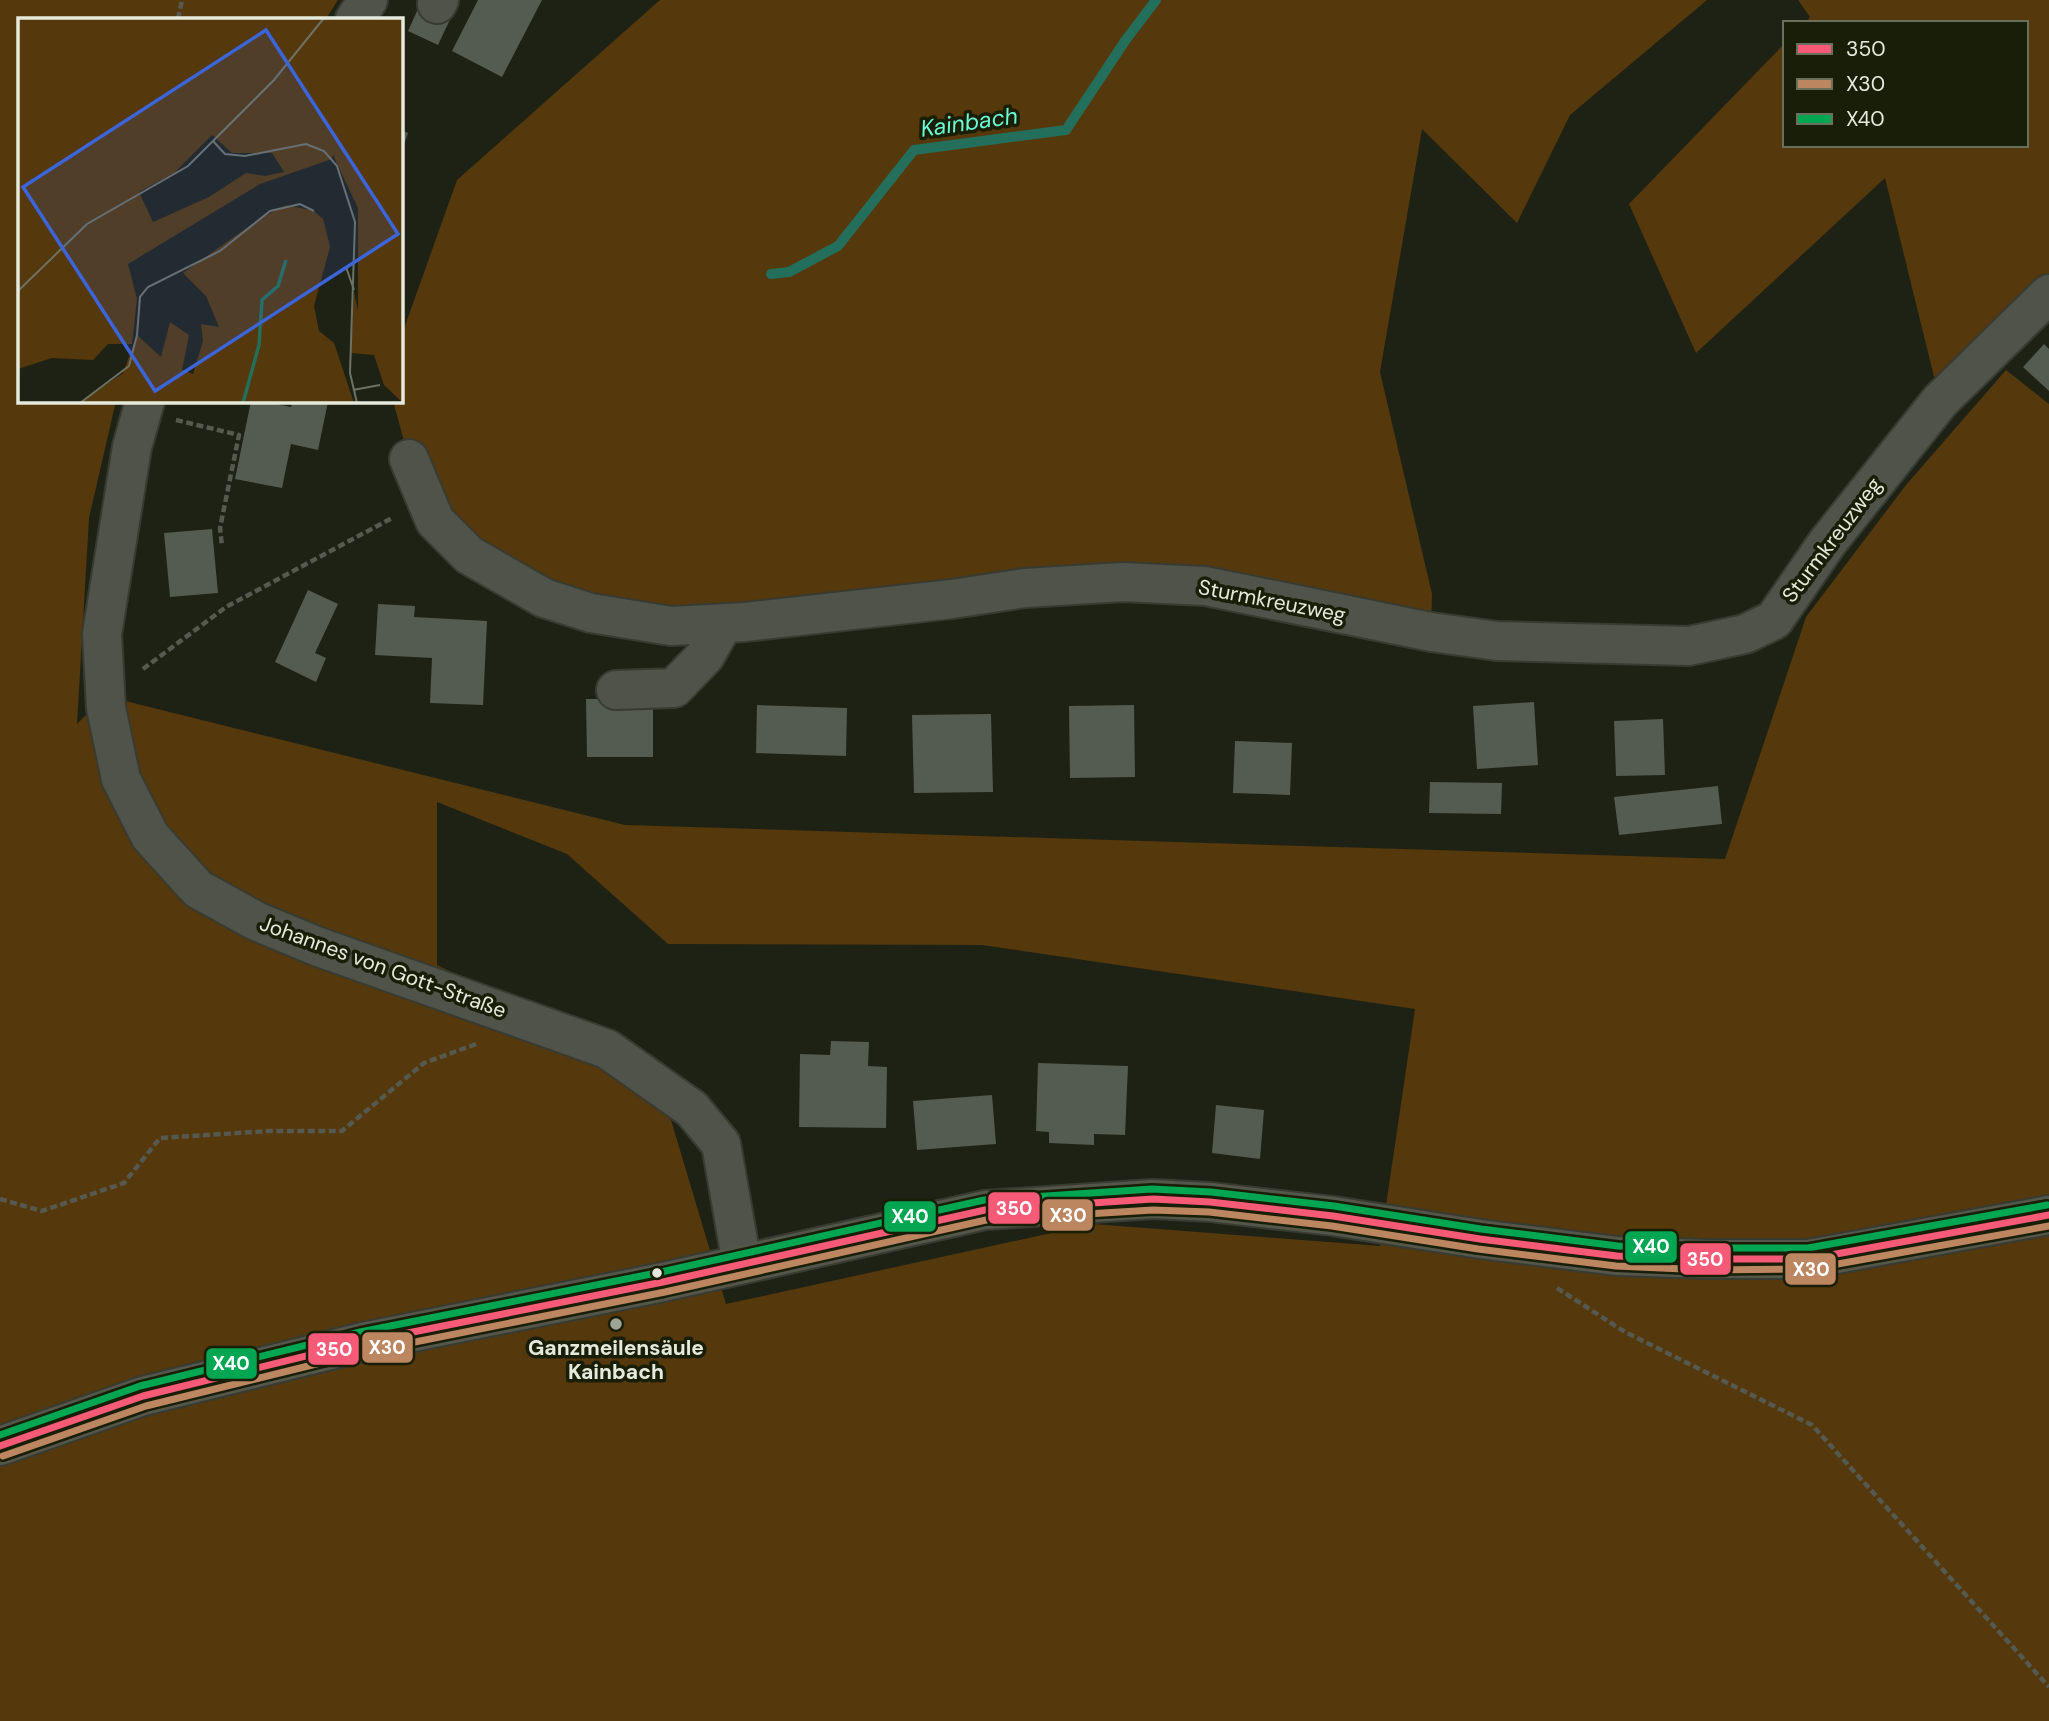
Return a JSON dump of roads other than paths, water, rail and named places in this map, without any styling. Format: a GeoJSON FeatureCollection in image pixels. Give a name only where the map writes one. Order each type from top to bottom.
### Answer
{"type":"FeatureCollection","features":[{"type":"Feature","properties":{"kind":"main road"},"geometry":{"type":"LineString","coordinates":[[0,1446],[143,1396],[337,1348],[663,1282],[985,1210],[1153,1199],[1210,1202],[1333,1216],[1480,1240],[1617,1256],[1706,1259],[1809,1259],[2049,1215]]}},
{"type":"Feature","properties":{"kind":"street"},"geometry":{"type":"LineString","coordinates":[[356,18],[368,0]]}},
{"type":"Feature","properties":{"kind":"street","name":"Sturmkreuzweg"},"geometry":{"type":"LineString","coordinates":[[409,459],[435,521],[469,555],[544,598],[591,613],[671,626],[723,624],[1025,589],[1123,583],[1205,586],[1431,632],[1497,641],[1689,646],[1745,634],[1774,620],[1827,543],[1940,401],[2049,294]]}},
{"type":"Feature","properties":{"kind":"street","name":"Johannes von Gott-Straße"},"geometry":{"type":"LineString","coordinates":[[143,406],[132,447],[102,634],[106,696],[121,779],[150,836],[198,889],[256,921],[316,946],[607,1049],[692,1109],[721,1144],[742,1264]]}},
{"type":"Feature","properties":{"kind":"street"},"geometry":{"type":"LineString","coordinates":[[616,690],[674,688],[705,656],[723,624]]}},
{"type":"Feature","properties":{"kind":"waterway","name":"Kainbach"},"geometry":{"type":"LineString","coordinates":[[771,274],[789,272],[838,246],[914,150],[1066,130],[1125,41],[1156,0]]}},
{"type":"Feature","properties":{"kind":"place","name":"Ganzmeilensäule Kainbach"},"geometry":{"type":"Point","coordinates":[616,1324]}}]}
